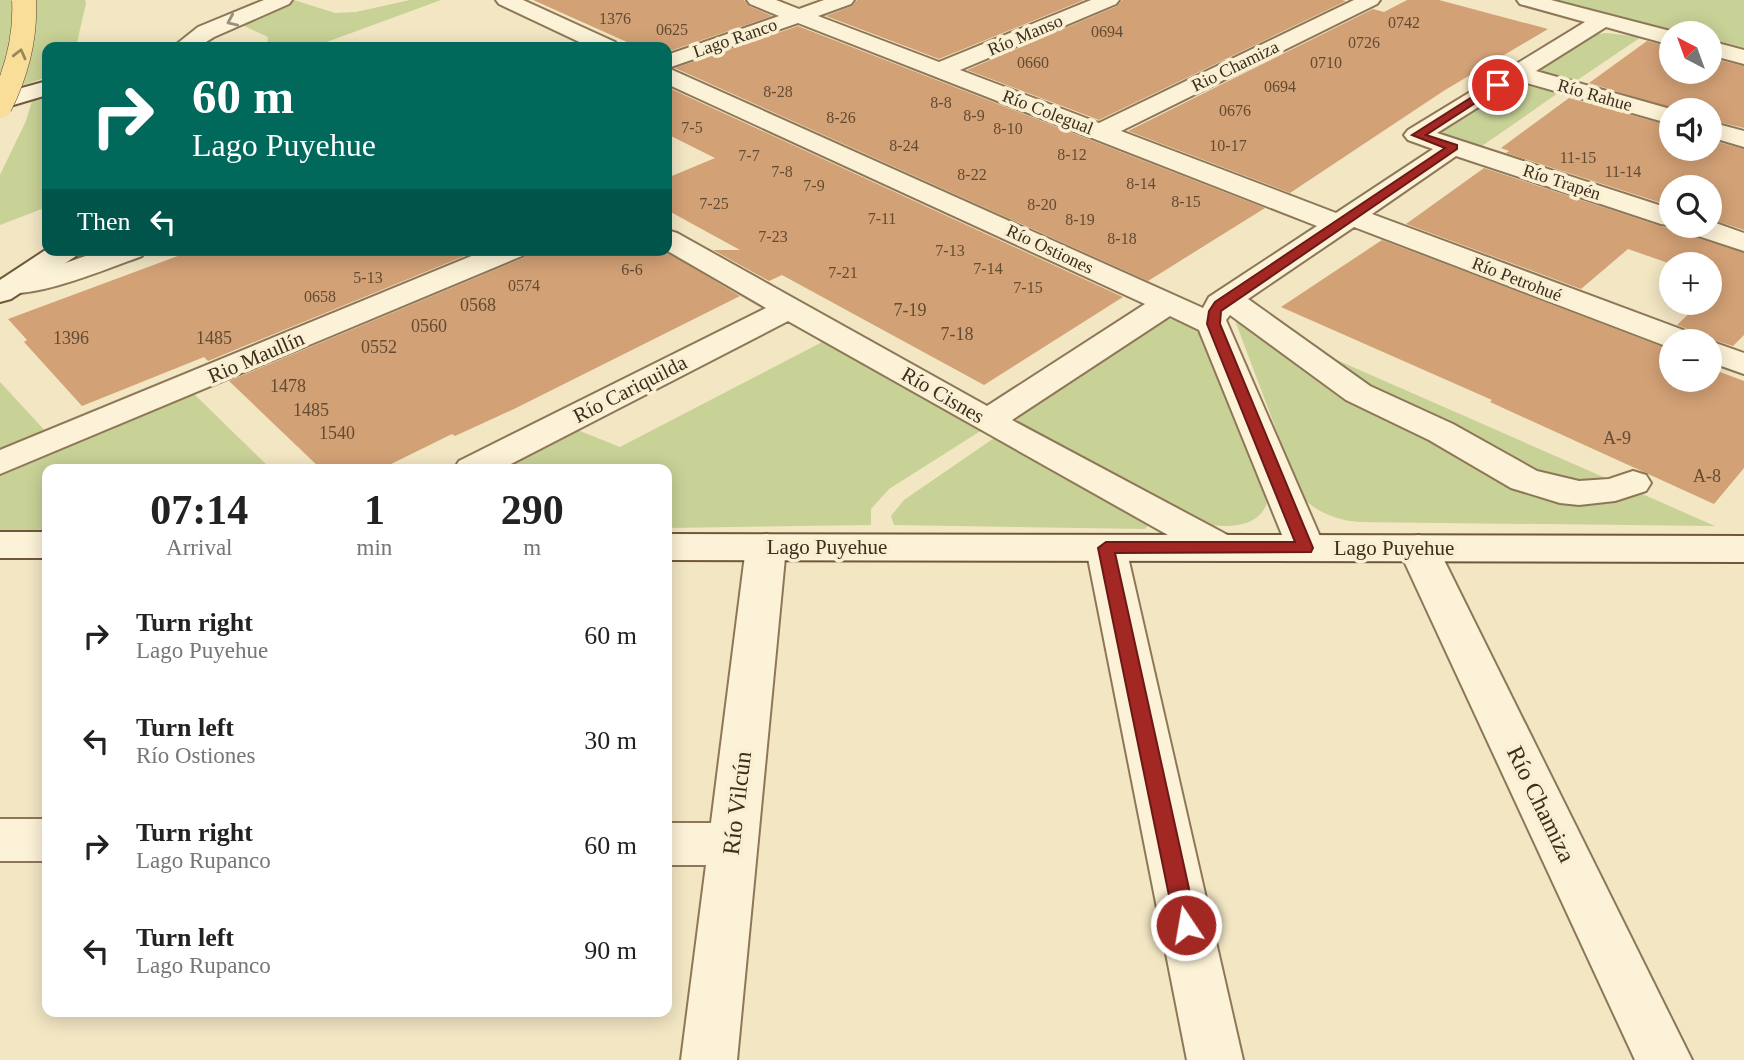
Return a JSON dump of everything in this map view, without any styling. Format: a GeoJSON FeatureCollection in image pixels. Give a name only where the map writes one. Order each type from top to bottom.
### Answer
{"type":"FeatureCollection","features":[{"type":"Feature","properties":{"kind":"main road"},"geometry":{"type":"LineString","coordinates":[[0,104],[21,52],[24,0]]}},
{"type":"Feature","properties":{"kind":"street"},"geometry":{"type":"LineString","coordinates":[[191,42],[206,32],[282,0]]}},
{"type":"Feature","properties":{"kind":"street"},"geometry":{"type":"LineString","coordinates":[[506,0],[596,42]]}},
{"type":"Feature","properties":{"kind":"street","name":"Río Colegual"},"geometry":{"type":"LineString","coordinates":[[757,0],[1100,132],[1344,220]]}},
{"type":"Feature","properties":{"kind":"street","name":"Lago Ranco"},"geometry":{"type":"LineString","coordinates":[[672,60],[844,0]]}},
{"type":"Feature","properties":{"kind":"street","name":"Río Manso"},"geometry":{"type":"LineString","coordinates":[[940,70],[1109,0]]}},
{"type":"Feature","properties":{"kind":"street","name":"Rio Chamiza"},"geometry":{"type":"LineString","coordinates":[[1100,132],[1370,0]]}},
{"type":"Feature","properties":{"kind":"street"},"geometry":{"type":"LineString","coordinates":[[1527,0],[1659,35]]}},
{"type":"Feature","properties":{"kind":"street"},"geometry":{"type":"LineString","coordinates":[[1518,73],[1604,20]]}},
{"type":"Feature","properties":{"kind":"street"},"geometry":{"type":"LineString","coordinates":[[1722,51],[1744,57]]}},
{"type":"Feature","properties":{"kind":"street","name":"Río Rahue"},"geometry":{"type":"LineString","coordinates":[[1518,73],[1659,114]]}},
{"type":"Feature","properties":{"kind":"street","name":"Río Trapén"},"geometry":{"type":"LineString","coordinates":[[1518,73],[1418,135],[1659,214]]}},
{"type":"Feature","properties":{"kind":"street","name":"Río Ostiones"},"geometry":{"type":"LineString","coordinates":[[672,77],[1168,303],[1221,312],[1360,394],[1440,432],[1493,464],[1526,479],[1558,490],[1588,495],[1617,491],[1633,483]]}},
{"type":"Feature","properties":{"kind":"street"},"geometry":{"type":"LineString","coordinates":[[0,104],[42,90]]}},
{"type":"Feature","properties":{"kind":"street"},"geometry":{"type":"LineString","coordinates":[[1722,133],[1744,139]]}},
{"type":"Feature","properties":{"kind":"street"},"geometry":{"type":"LineString","coordinates":[[1305,548],[1221,312],[1344,220],[1453,147]]}},
{"type":"Feature","properties":{"kind":"street","name":"Río Petrohué"},"geometry":{"type":"LineString","coordinates":[[1344,220],[1659,332]]}},
{"type":"Feature","properties":{"kind":"street"},"geometry":{"type":"LineString","coordinates":[[1722,235],[1744,242]]}},
{"type":"Feature","properties":{"kind":"street","name":"Río Cisnes"},"geometry":{"type":"LineString","coordinates":[[672,242],[987,421],[1221,548]]}},
{"type":"Feature","properties":{"kind":"street"},"geometry":{"type":"LineString","coordinates":[[6,289],[57,256]]}},
{"type":"Feature","properties":{"kind":"street"},"geometry":{"type":"LineString","coordinates":[[6,289],[44,280],[114,256]]}},
{"type":"Feature","properties":{"kind":"street","name":"Rio Maullín"},"geometry":{"type":"LineString","coordinates":[[0,464],[498,256]]}},
{"type":"Feature","properties":{"kind":"street"},"geometry":{"type":"LineString","coordinates":[[987,421],[1168,303]]}},
{"type":"Feature","properties":{"kind":"street","name":"Río Cariquilda"},"geometry":{"type":"LineString","coordinates":[[481,464],[789,308]]}},
{"type":"Feature","properties":{"kind":"street"},"geometry":{"type":"LineString","coordinates":[[1722,356],[1744,364]]}},
{"type":"Feature","properties":{"kind":"street"},"geometry":{"type":"LineString","coordinates":[[0,545],[42,545]]}},
{"type":"Feature","properties":{"kind":"street","name":"Lago Puyehue"},"geometry":{"type":"LineString","coordinates":[[672,547],[1744,549]]}},
{"type":"Feature","properties":{"kind":"street","name":"Río Vilcún"},"geometry":{"type":"LineString","coordinates":[[709,1060],[766,547]]}},
{"type":"Feature","properties":{"kind":"street"},"geometry":{"type":"LineString","coordinates":[[1106,548],[1214,1060]]}},
{"type":"Feature","properties":{"kind":"street","name":"Río Chamiza"},"geometry":{"type":"LineString","coordinates":[[1418,548],[1664,1060]]}},
{"type":"Feature","properties":{"kind":"street"},"geometry":{"type":"LineString","coordinates":[[0,840],[42,840]]}},
{"type":"Feature","properties":{"kind":"street"},"geometry":{"type":"LineString","coordinates":[[672,844],[732,844]]}},
{"type":"Feature","properties":{"kind":"green space"},"geometry":{"type":"Polygon","coordinates":[[[0,0],[85,0],[77,42],[42,42],[42,79],[0,93],[0,0]]]}},
{"type":"Feature","properties":{"kind":"green space"},"geometry":{"type":"Polygon","coordinates":[[[294,0],[335,13],[356,12],[410,0],[441,0],[327,42],[268,42],[268,37],[240,24],[294,0]]]}},
{"type":"Feature","properties":{"kind":"green space"},"geometry":{"type":"Polygon","coordinates":[[[1552,0],[1744,0],[1744,48],[1722,42],[1722,21],[1659,21],[1659,27],[1552,0]]]}},
{"type":"Feature","properties":{"kind":"green space"},"geometry":{"type":"Polygon","coordinates":[[[1606,33],[1641,37],[1570,85],[1531,70],[1590,35],[1606,33]]]}},
{"type":"Feature","properties":{"kind":"green space"},"geometry":{"type":"Polygon","coordinates":[[[1520,79],[1564,89],[1479,148],[1436,133],[1520,79]]]}},
{"type":"Feature","properties":{"kind":"green space"},"geometry":{"type":"Polygon","coordinates":[[[42,97],[42,209],[0,225],[0,175],[26,121],[32,101],[42,97]]]}},
{"type":"Feature","properties":{"kind":"green space"},"geometry":{"type":"Polygon","coordinates":[[[1241,318],[1715,526],[1359,522],[1328,515],[1301,496],[1236,323],[1236,320],[1241,318]]]}},
{"type":"Feature","properties":{"kind":"green space"},"geometry":{"type":"Polygon","coordinates":[[[1175,319],[1202,330],[1215,348],[1267,503],[1257,517],[1242,524],[1207,525],[1018,425],[1017,416],[1151,320],[1175,319]]]}},
{"type":"Feature","properties":{"kind":"green space"},"geometry":{"type":"Polygon","coordinates":[[[828,339],[982,430],[889,489],[871,509],[871,525],[672,528],[672,464],[498,464],[570,427],[620,447],[828,339]]]}},
{"type":"Feature","properties":{"kind":"green space"},"geometry":{"type":"Polygon","coordinates":[[[0,382],[60,447],[192,392],[266,464],[42,464],[42,534],[0,534],[0,382]]]}},
{"type":"Feature","properties":{"kind":"green space"},"geometry":{"type":"Polygon","coordinates":[[[1000,434],[1150,523],[1145,529],[894,525],[891,516],[904,500],[1000,434]]]}},
{"type":"Feature","properties":{"kind":"building"},"geometry":{"type":"Polygon","coordinates":[[[533,0],[744,0],[749,6],[772,16],[672,50],[672,42],[627,42],[533,0]]]}},
{"type":"Feature","properties":{"kind":"building"},"geometry":{"type":"Polygon","coordinates":[[[857,0],[1084,0],[939,59],[826,16],[852,6],[857,0]]]}},
{"type":"Feature","properties":{"kind":"building"},"geometry":{"type":"Polygon","coordinates":[[[1122,0],[1346,1],[1099,120],[967,70],[1117,6],[1122,0]]]}},
{"type":"Feature","properties":{"kind":"building"},"geometry":{"type":"Polygon","coordinates":[[[1407,0],[1439,0],[1548,29],[1445,90],[1290,193],[1128,131],[1373,9],[1384,12],[1407,0]]]}},
{"type":"Feature","properties":{"kind":"building"},"geometry":{"type":"Polygon","coordinates":[[[798,26],[1265,208],[1148,281],[675,68],[798,26]]]}},
{"type":"Feature","properties":{"kind":"building"},"geometry":{"type":"Polygon","coordinates":[[[1647,41],[1659,44],[1659,84],[1722,84],[1722,61],[1744,66],[1744,128],[1722,123],[1722,98],[1659,98],[1659,104],[1589,83],[1647,41]]]}},
{"type":"Feature","properties":{"kind":"building"},"geometry":{"type":"Polygon","coordinates":[[[672,89],[1123,297],[984,385],[782,275],[769,281],[713,250],[740,250],[672,213],[672,176],[715,158],[672,136],[672,89]]]}},
{"type":"Feature","properties":{"kind":"building"},"geometry":{"type":"Polygon","coordinates":[[[1569,98],[1659,123],[1659,161],[1722,161],[1722,143],[1744,149],[1744,230],[1722,223],[1722,175],[1659,175],[1659,202],[1506,153],[1509,151],[1501,148],[1569,98]]]}},
{"type":"Feature","properties":{"kind":"building"},"geometry":{"type":"Polygon","coordinates":[[[1484,168],[1659,226],[1659,238],[1697,238],[1744,253],[1744,335],[1733,346],[1722,342],[1722,329],[1687,329],[1677,325],[1687,315],[1722,315],[1722,252],[1659,252],[1659,260],[1628,249],[1581,289],[1406,224],[1484,168]]]}},
{"type":"Feature","properties":{"kind":"building"},"geometry":{"type":"Polygon","coordinates":[[[1382,240],[1659,345],[1659,392],[1722,392],[1722,373],[1744,381],[1744,468],[1714,504],[1490,402],[1492,400],[1281,307],[1382,240]]]}},
{"type":"Feature","properties":{"kind":"building"},"geometry":{"type":"Polygon","coordinates":[[[672,255],[740,296],[514,409],[455,436],[452,434],[391,464],[316,464],[229,381],[523,258],[672,255]]]}},
{"type":"Feature","properties":{"kind":"building"},"geometry":{"type":"Polygon","coordinates":[[[178,256],[464,256],[208,361],[204,357],[82,406],[24,342],[27,340],[8,319],[178,256]]]}},
{"type":"Feature","properties":{"kind":"route"},"geometry":{"type":"LineString","coordinates":[[1186,925],[1106,548],[1305,548],[1213,324],[1215,311],[1220,304],[1453,147],[1418,135],[1498,85]]}}]}
